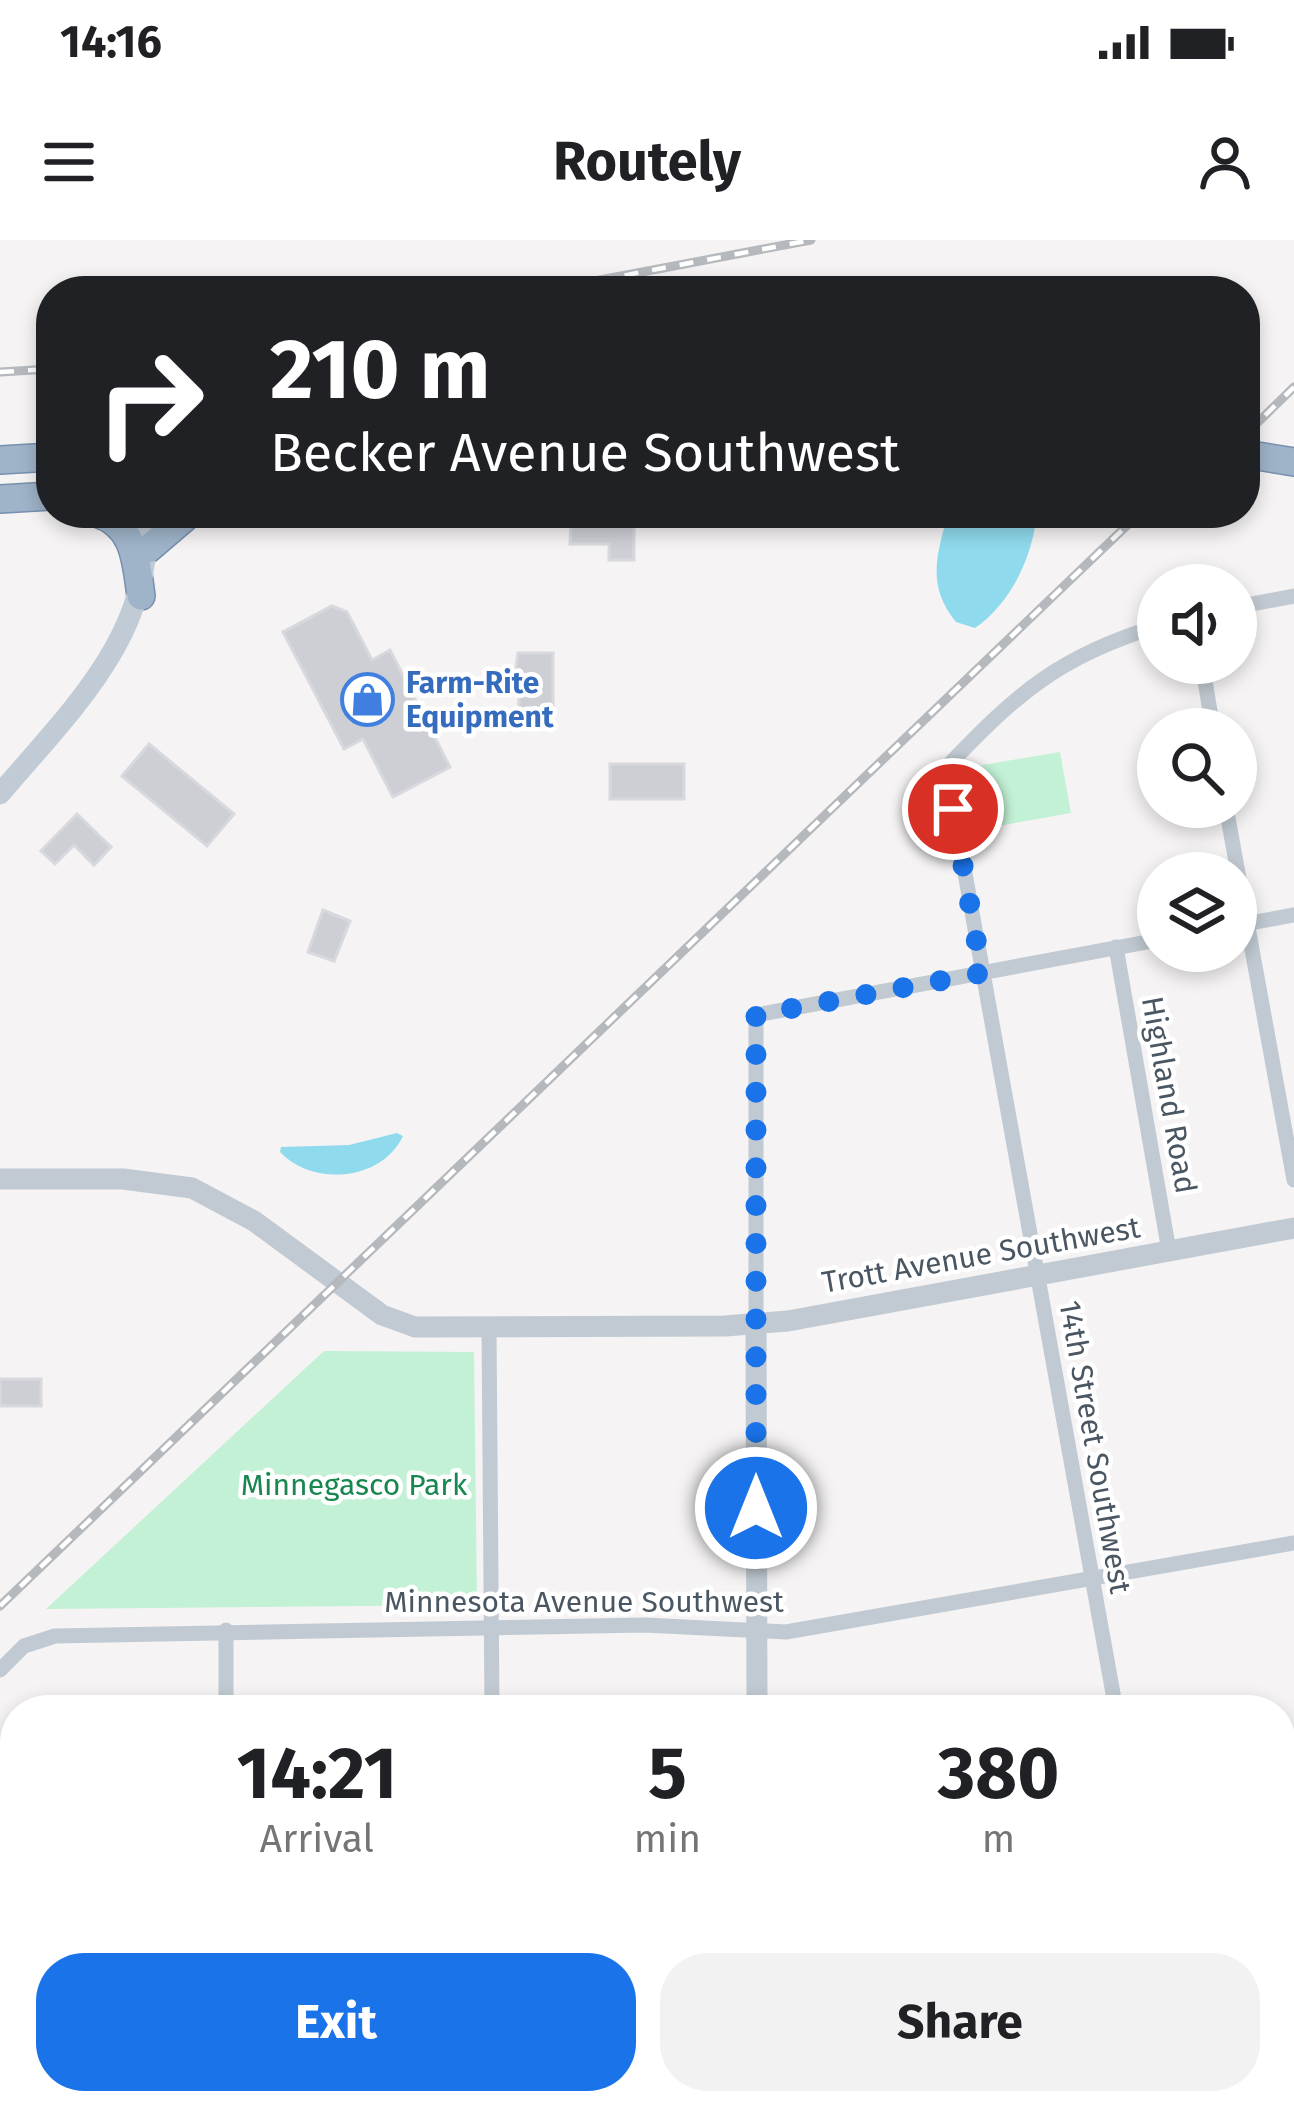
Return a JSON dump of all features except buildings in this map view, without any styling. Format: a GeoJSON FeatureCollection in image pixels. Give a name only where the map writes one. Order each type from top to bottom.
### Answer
{"type":"FeatureCollection","features":[{"type":"Feature","properties":{"kind":"highway"},"geometry":{"type":"LineString","coordinates":[[1260,457],[1291,462]]}},
{"type":"Feature","properties":{"kind":"highway"},"geometry":{"type":"LineString","coordinates":[[0,460],[36,458]]}},
{"type":"Feature","properties":{"kind":"highway"},"geometry":{"type":"LineString","coordinates":[[0,502],[36,498]]}},
{"type":"Feature","properties":{"kind":"highway"},"geometry":{"type":"LineString","coordinates":[[0,502],[36,506]]}},
{"type":"Feature","properties":{"kind":"highway"},"geometry":{"type":"LineString","coordinates":[[122,528],[130,538],[141,596]]}},
{"type":"Feature","properties":{"kind":"highway"},"geometry":{"type":"LineString","coordinates":[[148,549],[172,528]]}},
{"type":"Feature","properties":{"kind":"main road"},"geometry":{"type":"LineString","coordinates":[[0,794],[116,646],[141,596],[147,528]]}},
{"type":"Feature","properties":{"kind":"street"},"geometry":{"type":"LineString","coordinates":[[1257,603],[1294,596]]}},
{"type":"Feature","properties":{"kind":"street","name":"14th Street Southwest"},"geometry":{"type":"LineString","coordinates":[[1113,1695],[946,768],[1005,706],[1060,665],[1137,634]]}},
{"type":"Feature","properties":{"kind":"street"},"geometry":{"type":"LineString","coordinates":[[1257,921],[1294,915]]}},
{"type":"Feature","properties":{"kind":"street"},"geometry":{"type":"LineString","coordinates":[[757,1695],[756,1015],[1137,944]]}},
{"type":"Feature","properties":{"kind":"street","name":"Highland Road"},"geometry":{"type":"LineString","coordinates":[[1116,947],[1169,1252]]}},
{"type":"Feature","properties":{"kind":"street"},"geometry":{"type":"LineString","coordinates":[[1251,972],[1294,1180]]}},
{"type":"Feature","properties":{"kind":"street","name":"Trott Avenue Southwest"},"geometry":{"type":"LineString","coordinates":[[0,1179],[135,1180],[192,1188],[254,1221],[382,1315],[415,1327],[756,1324],[1294,1228]]}},
{"type":"Feature","properties":{"kind":"street"},"geometry":{"type":"LineString","coordinates":[[489,1329],[492,1695]]}},
{"type":"Feature","properties":{"kind":"street","name":"Minnesota Avenue Southwest"},"geometry":{"type":"LineString","coordinates":[[0,1670],[24,1646],[55,1636],[646,1624],[786,1632],[1294,1543]]}},
{"type":"Feature","properties":{"kind":"street"},"geometry":{"type":"LineString","coordinates":[[226,1630],[226,1695]]}},
{"type":"Feature","properties":{"kind":"green space"},"geometry":{"type":"Polygon","coordinates":[[[1060,752],[1071,813],[975,830],[965,768],[1060,752]]]}},
{"type":"Feature","properties":{"kind":"green space","name":"Minnegasco Park"},"geometry":{"type":"Polygon","coordinates":[[[324,1351],[474,1352],[477,1605],[46,1609],[324,1351]]]}},
{"type":"Feature","properties":{"kind":"water"},"geometry":{"type":"Polygon","coordinates":[[[945,528],[1035,528],[1015,583],[975,628],[956,622],[947,608],[937,582],[945,528]]]}},
{"type":"Feature","properties":{"kind":"water"},"geometry":{"type":"Polygon","coordinates":[[[397,1133],[403,1136],[380,1162],[346,1174],[310,1171],[280,1152],[281,1147],[349,1145],[397,1133]]]}},
{"type":"Feature","properties":{"kind":"railway"},"geometry":{"type":"LineString","coordinates":[[621,276],[811,240]]}},
{"type":"Feature","properties":{"kind":"railway"},"geometry":{"type":"LineString","coordinates":[[0,372],[36,370]]}},
{"type":"Feature","properties":{"kind":"railway"},"geometry":{"type":"LineString","coordinates":[[1260,420],[1294,387]]}},
{"type":"Feature","properties":{"kind":"railway"},"geometry":{"type":"LineString","coordinates":[[0,1606],[1124,528]]}},
{"type":"Feature","properties":{"kind":"place","name":"Farm-Rite Equipment"},"geometry":{"type":"Point","coordinates":[367,700]}},
{"type":"Feature","properties":{"kind":"route"},"geometry":{"type":"LineString","coordinates":[[756,1508],[756,1015],[982,973],[953,809]]}}]}
